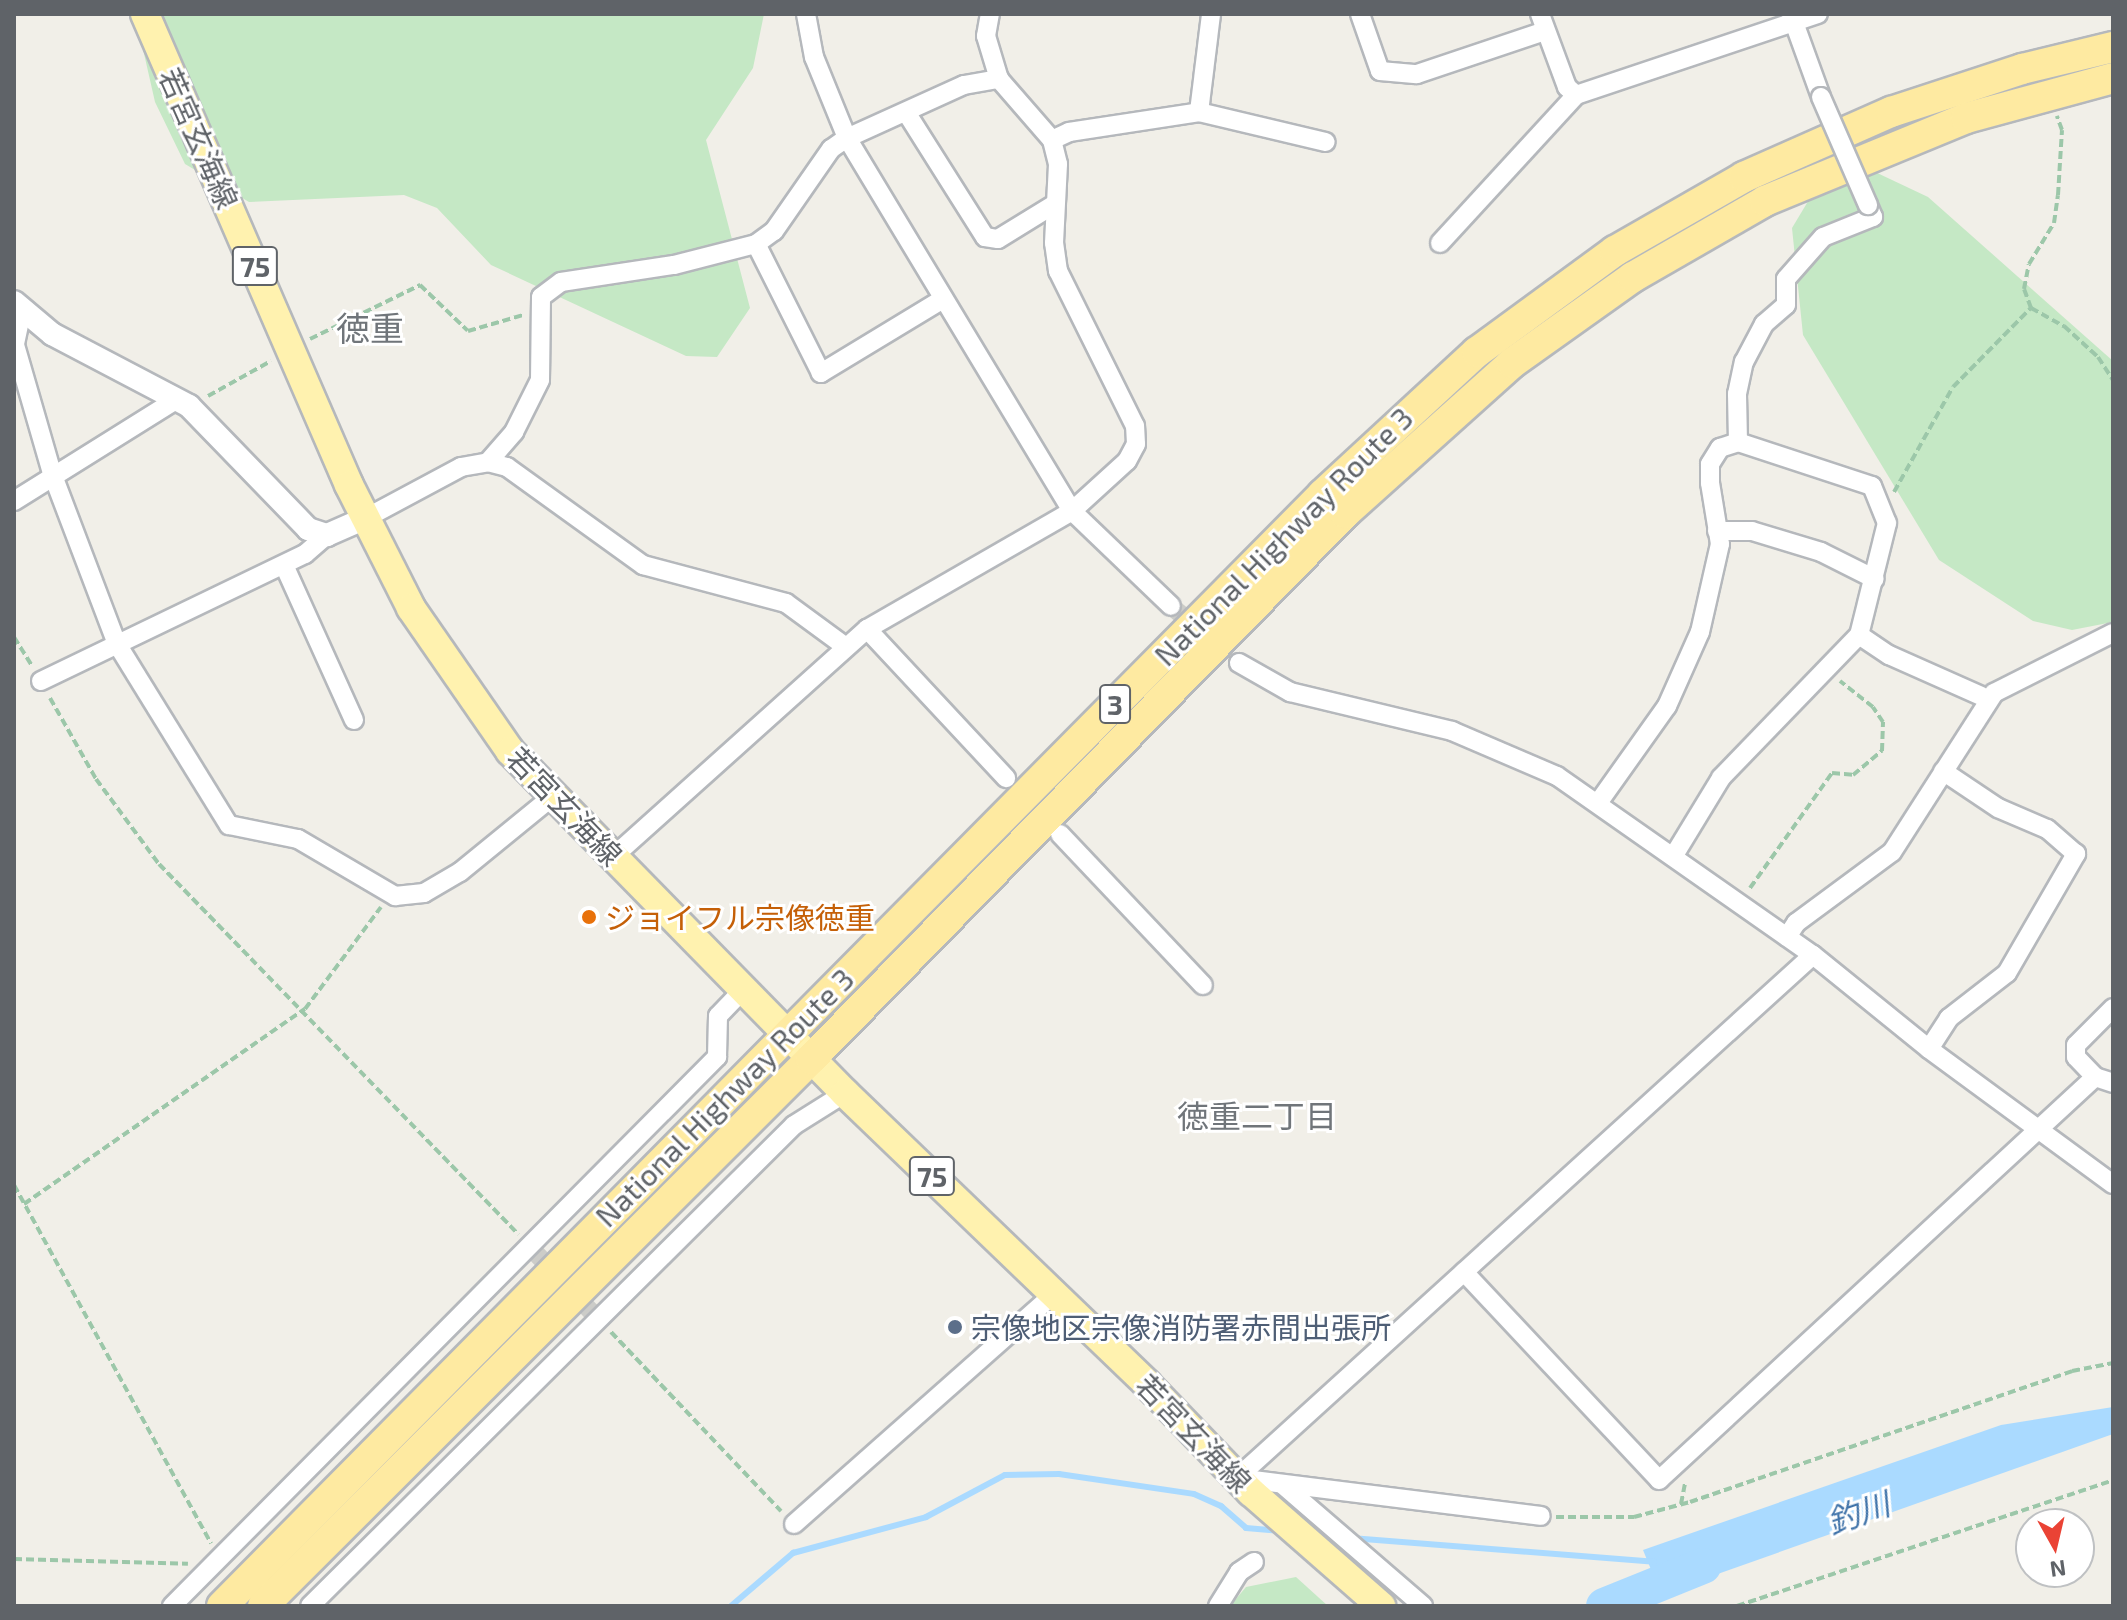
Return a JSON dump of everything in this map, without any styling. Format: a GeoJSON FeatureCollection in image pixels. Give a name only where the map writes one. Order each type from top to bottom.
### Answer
{"type":"FeatureCollection","features":[{"type":"Feature","properties":{"kind":"highway","name":"National Highway Route 3"},"geometry":{"type":"LineString","coordinates":[[267,1588],[786,1034],[1376,441],[1526,313],[1627,244],[1744,177],[1802,150],[1954,90],[2113,47]]}},
{"type":"Feature","properties":{"kind":"highway","name":"National Highway Route 3"},"geometry":{"type":"LineString","coordinates":[[222,1606],[267,1588],[811,1059],[1345,513],[1512,363],[1633,277],[1765,201],[1896,143],[2049,93],[2113,78]]}},
{"type":"Feature","properties":{"kind":"main road","name":"若宮玄海線"},"geometry":{"type":"LineString","coordinates":[[145,14],[366,518],[411,608],[462,688],[552,797],[614,856],[845,1093],[1054,1294],[1244,1485],[1381,1606]]}},
{"type":"Feature","properties":{"kind":"street"},"geometry":{"type":"LineString","coordinates":[[806,14],[814,57],[847,138],[1072,511],[1171,606]]}},
{"type":"Feature","properties":{"kind":"street"},"geometry":{"type":"LineString","coordinates":[[614,856],[867,629],[1072,511],[1127,461],[1136,444],[1135,426],[1058,271],[1055,204],[1058,164],[1052,140],[999,79],[986,36],[990,14]]}},
{"type":"Feature","properties":{"kind":"street"},"geometry":{"type":"LineString","coordinates":[[1199,112],[1211,14]]}},
{"type":"Feature","properties":{"kind":"street"},"geometry":{"type":"LineString","coordinates":[[1360,14],[1380,71],[1417,74],[1542,22],[1567,87],[1576,95]]}},
{"type":"Feature","properties":{"kind":"street"},"geometry":{"type":"LineString","coordinates":[[1440,243],[1576,95],[1793,17],[1818,14]]}},
{"type":"Feature","properties":{"kind":"street"},"geometry":{"type":"LineString","coordinates":[[1738,442],[1737,394],[1744,362],[1764,324],[1786,305],[1786,279],[1823,237],[1873,217],[1821,97],[1793,17]]}},
{"type":"Feature","properties":{"kind":"street"},"geometry":{"type":"LineString","coordinates":[[488,462],[514,432],[540,380],[537,312],[541,297],[561,282],[674,265],[756,244],[774,231],[831,149],[847,138],[964,85],[999,79]]}},
{"type":"Feature","properties":{"kind":"street"},"geometry":{"type":"LineString","coordinates":[[906,112],[985,237],[998,239],[1055,204]]}},
{"type":"Feature","properties":{"kind":"street"},"geometry":{"type":"LineString","coordinates":[[1052,140],[1069,132],[1199,112],[1326,142]]}},
{"type":"Feature","properties":{"kind":"street"},"geometry":{"type":"LineString","coordinates":[[756,244],[821,373],[943,299]]}},
{"type":"Feature","properties":{"kind":"street"},"geometry":{"type":"LineString","coordinates":[[18,306],[52,334],[183,403],[308,529],[327,535]]}},
{"type":"Feature","properties":{"kind":"street"},"geometry":{"type":"LineString","coordinates":[[18,306],[15,345],[52,473],[117,644],[229,825],[298,839],[395,896],[424,893],[460,872],[552,797]]}},
{"type":"Feature","properties":{"kind":"street"},"geometry":{"type":"LineString","coordinates":[[14,501],[52,473],[183,403]]}},
{"type":"Feature","properties":{"kind":"street"},"geometry":{"type":"LineString","coordinates":[[1598,803],[1667,706],[1696,642],[1720,544],[1710,464],[1720,448],[1738,442],[1856,477],[1872,486],[1887,523],[1859,635],[1721,778],[1673,857]]}},
{"type":"Feature","properties":{"kind":"street"},"geometry":{"type":"LineString","coordinates":[[41,681],[284,565],[327,535],[366,518],[461,467],[488,462],[507,467],[643,565],[786,603],[846,647]]}},
{"type":"Feature","properties":{"kind":"street"},"geometry":{"type":"LineString","coordinates":[[1717,531],[1752,531],[1821,552],[1875,579]]}},
{"type":"Feature","properties":{"kind":"street"},"geometry":{"type":"LineString","coordinates":[[284,565],[354,720]]}},
{"type":"Feature","properties":{"kind":"street"},"geometry":{"type":"LineString","coordinates":[[867,629],[1006,778]]}},
{"type":"Feature","properties":{"kind":"street"},"geometry":{"type":"LineString","coordinates":[[1787,937],[1796,923],[1892,852],[1994,693],[2113,633]]}},
{"type":"Feature","properties":{"kind":"street"},"geometry":{"type":"LineString","coordinates":[[1859,635],[1889,655],[1981,696]]}},
{"type":"Feature","properties":{"kind":"street"},"geometry":{"type":"LineString","coordinates":[[1239,663],[1290,692],[1452,731],[1557,776],[1813,955],[1929,1049],[2113,1184]]}},
{"type":"Feature","properties":{"kind":"street"},"geometry":{"type":"LineString","coordinates":[[1929,1049],[1949,1018],[2007,973],[2076,854],[2047,829],[1998,808],[1943,771]]}},
{"type":"Feature","properties":{"kind":"street"},"geometry":{"type":"LineString","coordinates":[[1060,834],[1203,985]]}},
{"type":"Feature","properties":{"kind":"street"},"geometry":{"type":"LineString","coordinates":[[1244,1485],[1464,1272],[1813,955]]}},
{"type":"Feature","properties":{"kind":"street"},"geometry":{"type":"LineString","coordinates":[[172,1606],[717,1057],[718,1016],[743,990]]}},
{"type":"Feature","properties":{"kind":"street"},"geometry":{"type":"LineString","coordinates":[[1464,1272],[1659,1480],[2040,1132],[2104,1080],[2076,1057],[2076,1045],[2113,1008]]}},
{"type":"Feature","properties":{"kind":"street"},"geometry":{"type":"LineString","coordinates":[[310,1606],[794,1125],[845,1093]]}},
{"type":"Feature","properties":{"kind":"street"},"geometry":{"type":"LineString","coordinates":[[794,1524],[1054,1294]]}},
{"type":"Feature","properties":{"kind":"street"},"geometry":{"type":"LineString","coordinates":[[1244,1485],[1283,1485],[1541,1516]]}},
{"type":"Feature","properties":{"kind":"street"},"geometry":{"type":"LineString","coordinates":[[1283,1485],[1423,1606]]}},
{"type":"Feature","properties":{"kind":"street"},"geometry":{"type":"LineString","coordinates":[[1218,1606],[1239,1572],[1254,1562]]}},
{"type":"Feature","properties":{"kind":"path"},"geometry":{"type":"LineString","coordinates":[[2049,93],[2062,130],[2058,195],[2054,223],[2029,264],[2024,289],[2031,308],[2064,326],[2098,357],[2113,380]]}},
{"type":"Feature","properties":{"kind":"path"},"geometry":{"type":"LineString","coordinates":[[183,403],[420,285],[468,331],[537,312]]}},
{"type":"Feature","properties":{"kind":"path"},"geometry":{"type":"LineString","coordinates":[[1882,506],[1904,481],[1953,387],[2031,308]]}},
{"type":"Feature","properties":{"kind":"path"},"geometry":{"type":"LineString","coordinates":[[14,637],[96,779],[159,864],[305,1009],[530,1247]]}},
{"type":"Feature","properties":{"kind":"path"},"geometry":{"type":"LineString","coordinates":[[1740,904],[1832,773],[1853,775],[1882,751],[1886,734],[1873,707],[1826,669]]}},
{"type":"Feature","properties":{"kind":"path"},"geometry":{"type":"LineString","coordinates":[[24,1204],[305,1009],[373,914],[395,896]]}},
{"type":"Feature","properties":{"kind":"path"},"geometry":{"type":"LineString","coordinates":[[14,1185],[219,1558],[182,1565],[14,1559]]}},
{"type":"Feature","properties":{"kind":"path"},"geometry":{"type":"LineString","coordinates":[[598,1319],[794,1524]]}},
{"type":"Feature","properties":{"kind":"path"},"geometry":{"type":"LineString","coordinates":[[1541,1516],[1634,1517],[1690,1502],[2072,1371],[2113,1363]]}},
{"type":"Feature","properties":{"kind":"path"},"geometry":{"type":"LineString","coordinates":[[1737,1606],[2113,1480]]}},
{"type":"Feature","properties":{"kind":"green space"},"geometry":{"type":"Polygon","coordinates":[[[135,14],[764,14],[753,68],[706,140],[750,308],[717,357],[686,356],[491,265],[437,208],[404,195],[249,202],[185,164],[155,102],[135,14]]]}},
{"type":"Feature","properties":{"kind":"green space"},"geometry":{"type":"Polygon","coordinates":[[[1873,171],[1928,197],[2113,361],[2113,622],[2072,630],[2033,621],[1939,560],[1803,335],[1792,228],[1819,183],[1873,171]]]}},
{"type":"Feature","properties":{"kind":"green space"},"geometry":{"type":"Polygon","coordinates":[[[1296,1577],[1328,1606],[1230,1606],[1246,1587],[1296,1577]]]}},
{"type":"Feature","properties":{"kind":"water"},"geometry":{"type":"Polygon","coordinates":[[[2113,1407],[2113,1434],[1661,1594],[1643,1550],[2001,1425],[2113,1407]]]}},
{"type":"Feature","properties":{"kind":"waterway"},"geometry":{"type":"LineString","coordinates":[[731,1606],[793,1553],[926,1517],[1005,1475],[1059,1474],[1194,1494],[1221,1506],[1246,1528],[1280,1531]]}},
{"type":"Feature","properties":{"kind":"waterway"},"geometry":{"type":"LineString","coordinates":[[1351,1538],[1654,1562]]}},
{"type":"Feature","properties":{"kind":"waterway","name":"釣川"},"geometry":{"type":"LineString","coordinates":[[1604,1606],[1703,1566]]}},
{"type":"Feature","properties":{"kind":"tunnel"},"geometry":{"type":"LineString","coordinates":[[1171,606],[1239,663]]}},
{"type":"Feature","properties":{"kind":"tunnel"},"geometry":{"type":"LineString","coordinates":[[530,1247],[598,1319]]}},
{"type":"Feature","properties":{"kind":"place","name":"ジョイフル宗像徳重"},"geometry":{"type":"Point","coordinates":[589,917]}},
{"type":"Feature","properties":{"kind":"place","name":"宗像地区宗像消防署赤間出張所"},"geometry":{"type":"Point","coordinates":[955,1327]}},
{"type":"Feature","properties":{"kind":"district","name":"徳重"},"geometry":{"type":"Point","coordinates":[370,328]}},
{"type":"Feature","properties":{"kind":"district","name":"徳重二丁目"},"geometry":{"type":"Point","coordinates":[1257,1115]}}]}
